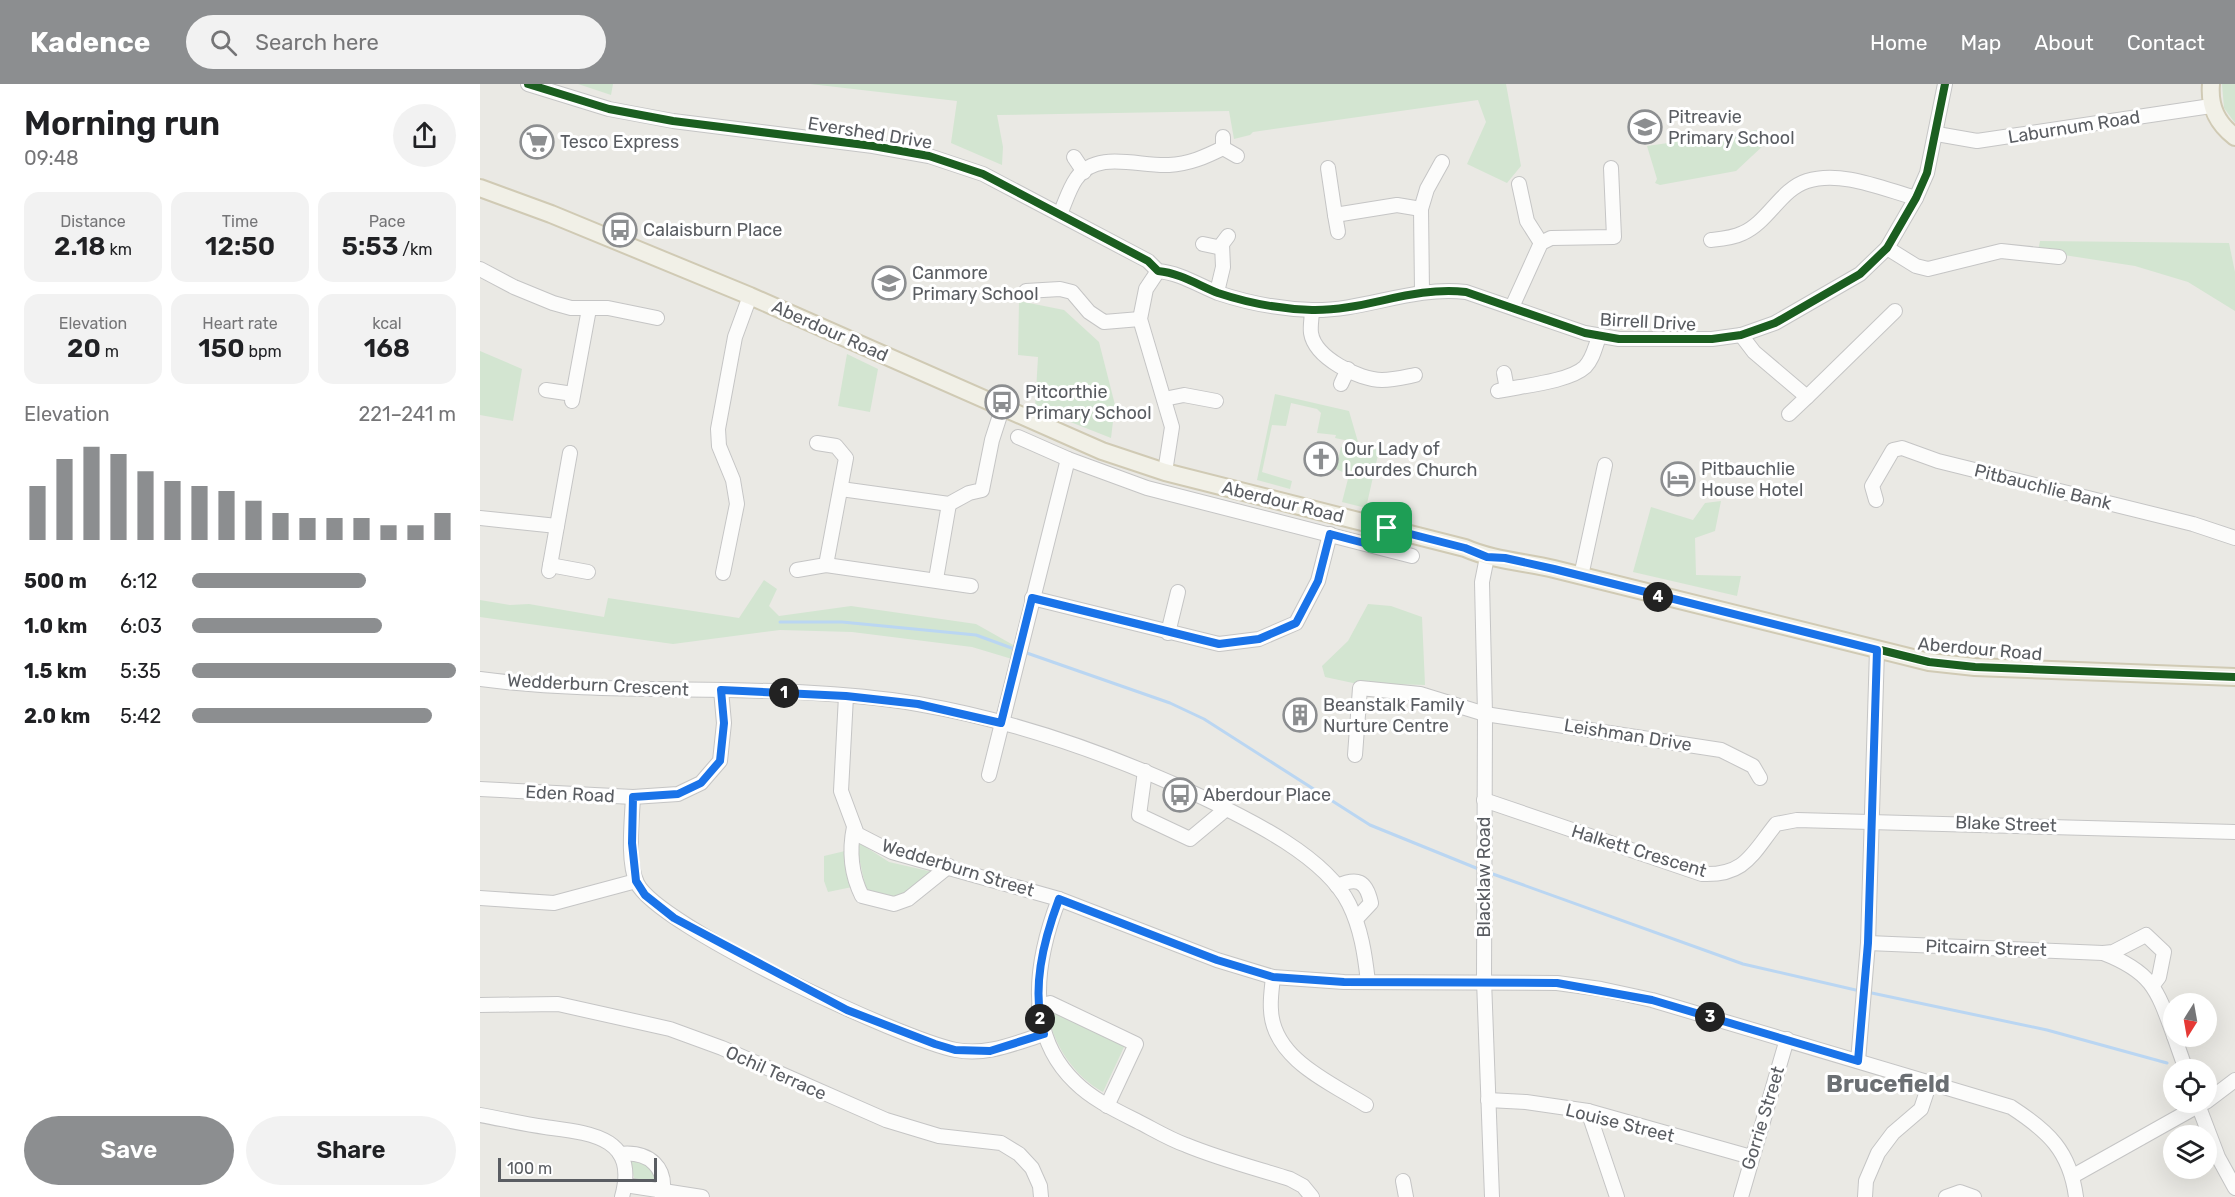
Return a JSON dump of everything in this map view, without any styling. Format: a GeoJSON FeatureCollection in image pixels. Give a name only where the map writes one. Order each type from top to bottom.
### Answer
{"type":"FeatureCollection","features":[{"type":"Feature","properties":{"kind":"main road"},"geometry":{"type":"LineString","coordinates":[[2211,84],[2211,106],[2218,120],[2235,137]]}},
{"type":"Feature","properties":{"kind":"main road","name":"Aberdour Road"},"geometry":{"type":"LineString","coordinates":[[480,188],[551,214],[750,296],[1002,409],[1102,451],[1164,472],[1465,548],[1487,557],[1505,558],[1581,576],[1929,662],[1976,667],[2235,677]]}},
{"type":"Feature","properties":{"kind":"street","name":"Evershed Drive"},"geometry":{"type":"LineString","coordinates":[[528,84],[609,109],[673,121],[873,146],[929,156],[977,171],[1148,261],[1158,271],[1172,273],[1217,292]]}},
{"type":"Feature","properties":{"kind":"street","name":"Birrell Drive"},"geometry":{"type":"LineString","coordinates":[[1217,292],[1272,307],[1312,310],[1341,309],[1422,291],[1466,292],[1599,337],[1687,340],[1741,335],[1775,323],[1818,300],[1860,274],[1887,248],[1916,198],[1927,172],[1946,84]]}},
{"type":"Feature","properties":{"kind":"street","name":"Laburnum Road"},"geometry":{"type":"LineString","coordinates":[[1937,134],[1977,141],[2211,106]]}},
{"type":"Feature","properties":{"kind":"street"},"geometry":{"type":"LineString","coordinates":[[1060,214],[1076,178],[1101,164],[1116,161],[1184,164],[1204,158],[1223,142],[1237,156]]}},
{"type":"Feature","properties":{"kind":"street"},"geometry":{"type":"LineString","coordinates":[[1074,158],[1084,172]]}},
{"type":"Feature","properties":{"kind":"street"},"geometry":{"type":"LineString","coordinates":[[1422,291],[1421,209],[1427,189],[1442,162]]}},
{"type":"Feature","properties":{"kind":"street"},"geometry":{"type":"LineString","coordinates":[[1328,168],[1338,232]]}},
{"type":"Feature","properties":{"kind":"street"},"geometry":{"type":"LineString","coordinates":[[1512,307],[1541,243],[1551,238],[1615,243],[1611,168]]}},
{"type":"Feature","properties":{"kind":"street"},"geometry":{"type":"LineString","coordinates":[[1711,240],[1743,233],[1764,218],[1794,189],[1804,182],[1817,178],[1849,180],[1916,198]]}},
{"type":"Feature","properties":{"kind":"street"},"geometry":{"type":"LineString","coordinates":[[1519,184],[1527,221],[1541,243]]}},
{"type":"Feature","properties":{"kind":"street"},"geometry":{"type":"LineString","coordinates":[[1335,215],[1396,205],[1421,209]]}},
{"type":"Feature","properties":{"kind":"street"},"geometry":{"type":"LineString","coordinates":[[1203,244],[1225,242],[1223,267],[1217,292]]}},
{"type":"Feature","properties":{"kind":"street"},"geometry":{"type":"LineString","coordinates":[[1887,248],[1916,266],[1928,269],[2001,251],[2059,257]]}},
{"type":"Feature","properties":{"kind":"street"},"geometry":{"type":"LineString","coordinates":[[480,269],[514,287],[553,303],[589,309],[608,308],[657,318]]}},
{"type":"Feature","properties":{"kind":"street"},"geometry":{"type":"LineString","coordinates":[[1158,271],[1146,289],[1140,320],[1172,427],[1164,472]]}},
{"type":"Feature","properties":{"kind":"street"},"geometry":{"type":"LineString","coordinates":[[1026,291],[1060,289],[1072,292],[1089,312],[1104,322],[1140,320]]}},
{"type":"Feature","properties":{"kind":"street"},"geometry":{"type":"LineString","coordinates":[[723,573],[737,504],[733,480],[719,446],[718,429],[735,337],[750,296]]}},
{"type":"Feature","properties":{"kind":"street"},"geometry":{"type":"LineString","coordinates":[[546,390],[573,398],[589,309]]}},
{"type":"Feature","properties":{"kind":"street"},"geometry":{"type":"LineString","coordinates":[[1312,310],[1311,334],[1322,355],[1348,369],[1377,379],[1415,375]]}},
{"type":"Feature","properties":{"kind":"street"},"geometry":{"type":"LineString","coordinates":[[1789,414],[1873,326],[1895,311]]}},
{"type":"Feature","properties":{"kind":"street"},"geometry":{"type":"LineString","coordinates":[[1741,335],[1754,352],[1806,397]]}},
{"type":"Feature","properties":{"kind":"street"},"geometry":{"type":"LineString","coordinates":[[1504,373],[1503,390],[1581,370],[1591,359],[1599,337]]}},
{"type":"Feature","properties":{"kind":"street"},"geometry":{"type":"LineString","coordinates":[[1341,384],[1348,369]]}},
{"type":"Feature","properties":{"kind":"street"},"geometry":{"type":"LineString","coordinates":[[1164,399],[1184,395],[1216,400]]}},
{"type":"Feature","properties":{"kind":"street"},"geometry":{"type":"LineString","coordinates":[[840,489],[949,504],[969,493],[982,490],[992,440],[1002,409]]}},
{"type":"Feature","properties":{"kind":"street","name":"Aberdour Road"},"geometry":{"type":"LineString","coordinates":[[1018,437],[1068,459],[1147,488],[1412,556]]}},
{"type":"Feature","properties":{"kind":"street"},"geometry":{"type":"LineString","coordinates":[[817,443],[836,446],[846,458],[826,565]]}},
{"type":"Feature","properties":{"kind":"street","name":"Pitbauchlie Bank"},"geometry":{"type":"LineString","coordinates":[[1858,490],[1874,493],[1893,450],[1902,448],[1938,461],[2193,524],[2235,538]]}},
{"type":"Feature","properties":{"kind":"street"},"geometry":{"type":"LineString","coordinates":[[570,453],[549,568],[588,572]]}},
{"type":"Feature","properties":{"kind":"street"},"geometry":{"type":"LineString","coordinates":[[989,776],[1068,459]]}},
{"type":"Feature","properties":{"kind":"street"},"geometry":{"type":"LineString","coordinates":[[1581,576],[1605,465]]}},
{"type":"Feature","properties":{"kind":"street"},"geometry":{"type":"LineString","coordinates":[[936,579],[949,504]]}},
{"type":"Feature","properties":{"kind":"street"},"geometry":{"type":"LineString","coordinates":[[480,518],[557,526]]}},
{"type":"Feature","properties":{"kind":"street"},"geometry":{"type":"LineString","coordinates":[[1383,548],[1387,528]]}},
{"type":"Feature","properties":{"kind":"street"},"geometry":{"type":"LineString","coordinates":[[1032,598],[1219,644],[1259,639],[1296,623],[1318,581],[1330,534]]}},
{"type":"Feature","properties":{"kind":"street","name":"Blacklaw Road"},"geometry":{"type":"LineString","coordinates":[[1487,557],[1482,582],[1485,714],[1484,980],[1492,1197]]}},
{"type":"Feature","properties":{"kind":"street"},"geometry":{"type":"LineString","coordinates":[[797,570],[826,565],[936,579],[971,586]]}},
{"type":"Feature","properties":{"kind":"street"},"geometry":{"type":"LineString","coordinates":[[1168,633],[1178,592]]}},
{"type":"Feature","properties":{"kind":"street"},"geometry":{"type":"LineString","coordinates":[[1858,1061],[1868,943],[1877,650]]}},
{"type":"Feature","properties":{"kind":"street","name":"Wedderburn Crescent"},"geometry":{"type":"LineString","coordinates":[[480,679],[620,690],[721,690],[846,696],[918,704],[1050,736],[1144,771],[1226,808],[1285,843],[1323,871],[1337,886],[1356,919],[1365,954],[1368,982]]}},
{"type":"Feature","properties":{"kind":"street","name":"Leishman Drive"},"geometry":{"type":"LineString","coordinates":[[1355,755],[1360,688],[1420,694],[1485,714],[1720,750],[1753,766],[1760,778]]}},
{"type":"Feature","properties":{"kind":"street","name":"Eden Road"},"geometry":{"type":"LineString","coordinates":[[480,789],[633,797],[678,794],[701,783],[720,761],[724,723],[721,690]]}},
{"type":"Feature","properties":{"kind":"street"},"geometry":{"type":"LineString","coordinates":[[846,696],[841,791],[854,827],[850,847],[856,884],[862,896],[894,904],[908,899],[949,866]]}},
{"type":"Feature","properties":{"kind":"street"},"geometry":{"type":"LineString","coordinates":[[1144,771],[1139,815],[1190,839],[1226,808]]}},
{"type":"Feature","properties":{"kind":"street"},"geometry":{"type":"LineString","coordinates":[[633,797],[632,843],[636,881],[658,908],[716,942],[847,1010],[955,1050],[990,1051],[1044,1034]]}},
{"type":"Feature","properties":{"kind":"street","name":"Halkett Crescent"},"geometry":{"type":"LineString","coordinates":[[1484,800],[1702,874],[1732,872],[1749,861],[1776,824]]}},
{"type":"Feature","properties":{"kind":"street","name":"Blake Street"},"geometry":{"type":"LineString","coordinates":[[1776,824],[1797,820],[1873,820],[2235,832]]}},
{"type":"Feature","properties":{"kind":"street","name":"Wedderburn Street"},"geometry":{"type":"LineString","coordinates":[[854,827],[857,834],[892,852],[949,866],[1059,899],[1217,960],[1273,977],[1368,982],[1484,980],[1557,983],[1601,989],[1652,1000],[1930,1082],[2011,1107],[2042,1127],[2061,1150],[2073,1176],[2076,1197]]}},
{"type":"Feature","properties":{"kind":"street"},"geometry":{"type":"LineString","coordinates":[[1337,886],[1351,880],[1361,883],[1369,892],[1371,903],[1356,919]]}},
{"type":"Feature","properties":{"kind":"street"},"geometry":{"type":"LineString","coordinates":[[480,898],[554,903],[636,881]]}},
{"type":"Feature","properties":{"kind":"street"},"geometry":{"type":"LineString","coordinates":[[1059,899],[1047,930],[1037,991],[1044,1034],[1064,1070],[1075,1083],[1107,1106],[1184,1145],[1290,1179],[1303,1185],[1312,1197]]}},
{"type":"Feature","properties":{"kind":"street","name":"Pitcairn Street"},"geometry":{"type":"LineString","coordinates":[[1868,943],[2103,953],[2113,952],[2146,935],[2164,952],[2159,977],[2153,985]]}},
{"type":"Feature","properties":{"kind":"street","name":"Pitcairn Street"},"geometry":{"type":"LineString","coordinates":[[2103,953],[2124,961],[2153,985],[2163,1009]]}},
{"type":"Feature","properties":{"kind":"street"},"geometry":{"type":"LineString","coordinates":[[1273,977],[1271,1012],[1281,1042],[1305,1067],[1366,1105]]}},
{"type":"Feature","properties":{"kind":"street"},"geometry":{"type":"LineString","coordinates":[[1039,1007],[1050,1003],[1136,1044],[1107,1106]]}},
{"type":"Feature","properties":{"kind":"street","name":"Ochil Terrace"},"geometry":{"type":"LineString","coordinates":[[480,1005],[558,1004],[670,1029],[722,1048],[886,1120],[939,1136],[1001,1143],[1019,1154],[1032,1168],[1040,1186],[1041,1197]]}},
{"type":"Feature","properties":{"kind":"street","name":"Gorrie Street"},"geometry":{"type":"LineString","coordinates":[[1741,1197],[1787,1040]]}},
{"type":"Feature","properties":{"kind":"street"},"geometry":{"type":"LineString","coordinates":[[2217,1093],[2235,1080]]}},
{"type":"Feature","properties":{"kind":"street"},"geometry":{"type":"LineString","coordinates":[[1865,1197],[1866,1181],[1878,1152],[1893,1132],[1921,1109],[1930,1082]]}},
{"type":"Feature","properties":{"kind":"street","name":"Louise Street"},"geometry":{"type":"LineString","coordinates":[[1488,1100],[1526,1102],[1588,1111],[1751,1158]]}},
{"type":"Feature","properties":{"kind":"street"},"geometry":{"type":"LineString","coordinates":[[1588,1111],[1617,1197]]}},
{"type":"Feature","properties":{"kind":"street"},"geometry":{"type":"LineString","coordinates":[[2073,1176],[2186,1113]]}},
{"type":"Feature","properties":{"kind":"street"},"geometry":{"type":"LineString","coordinates":[[2205,1113],[2218,1157],[2235,1188]]}},
{"type":"Feature","properties":{"kind":"street"},"geometry":{"type":"LineString","coordinates":[[480,1115],[594,1134],[604,1138],[620,1154],[624,1191],[702,1197]]}},
{"type":"Feature","properties":{"kind":"street"},"geometry":{"type":"LineString","coordinates":[[620,1154],[640,1154],[654,1161],[662,1174],[663,1194]]}},
{"type":"Feature","properties":{"kind":"street"},"geometry":{"type":"LineString","coordinates":[[1403,1181],[1406,1197]]}},
{"type":"Feature","properties":{"kind":"street"},"geometry":{"type":"LineString","coordinates":[[1946,1197],[1960,1192],[1974,1197]]}},
{"type":"Feature","properties":{"kind":"green space"},"geometry":{"type":"Polygon","coordinates":[[[578,84],[613,84],[611,95],[578,84]]]}},
{"type":"Feature","properties":{"kind":"green space"},"geometry":{"type":"Polygon","coordinates":[[[810,84],[1506,84],[1521,166],[1507,183],[1467,164],[1486,122],[1478,100],[1253,132],[1234,139],[1229,111],[997,115],[1003,147],[1002,165],[951,143],[957,101],[810,84]]]}},
{"type":"Feature","properties":{"kind":"green space"},"geometry":{"type":"Polygon","coordinates":[[[2222,84],[2235,84],[2235,123],[2224,108],[2222,84]]]}},
{"type":"Feature","properties":{"kind":"green space"},"geometry":{"type":"Polygon","coordinates":[[[1759,130],[1767,142],[1736,171],[1660,185],[1655,183],[1657,179],[1647,146],[1759,130]]]}},
{"type":"Feature","properties":{"kind":"green space"},"geometry":{"type":"Polygon","coordinates":[[[2040,241],[2229,243],[2235,272],[2235,311],[2188,282],[2135,266],[2038,251],[2040,241]]]}},
{"type":"Feature","properties":{"kind":"green space"},"geometry":{"type":"Polygon","coordinates":[[[1019,301],[1064,310],[1099,342],[1115,405],[1111,438],[1035,408],[1038,357],[1018,355],[1019,301]]]}},
{"type":"Feature","properties":{"kind":"green space"},"geometry":{"type":"Polygon","coordinates":[[[480,351],[522,369],[513,421],[480,415],[480,351]]]}},
{"type":"Feature","properties":{"kind":"green space"},"geometry":{"type":"Polygon","coordinates":[[[847,354],[878,369],[870,412],[838,406],[847,354]]]}},
{"type":"Feature","properties":{"kind":"green space"},"geometry":{"type":"Polygon","coordinates":[[[1275,394],[1349,411],[1358,442],[1380,446],[1366,508],[1342,502],[1349,475],[1336,469],[1341,447],[1348,449],[1349,441],[1335,438],[1336,435],[1317,433],[1321,413],[1317,409],[1291,403],[1286,426],[1272,425],[1262,472],[1292,481],[1290,489],[1257,480],[1275,394]]]}},
{"type":"Feature","properties":{"kind":"green space"},"geometry":{"type":"Polygon","coordinates":[[[1721,501],[1715,531],[1695,538],[1696,575],[1741,576],[1737,596],[1633,572],[1651,507],[1693,520],[1705,503],[1721,501]]]}},
{"type":"Feature","properties":{"kind":"green space"},"geometry":{"type":"Polygon","coordinates":[[[764,580],[777,589],[769,606],[779,616],[851,606],[976,624],[1015,646],[1012,659],[972,647],[852,632],[780,630],[673,644],[480,617],[480,600],[510,605],[529,604],[604,617],[608,598],[739,618],[764,580]]]}},
{"type":"Feature","properties":{"kind":"green space"},"geometry":{"type":"Polygon","coordinates":[[[1368,604],[1391,606],[1422,617],[1425,685],[1353,683],[1325,677],[1322,666],[1348,641],[1368,604]]]}},
{"type":"Feature","properties":{"kind":"green space"},"geometry":{"type":"Polygon","coordinates":[[[858,842],[889,862],[933,872],[900,899],[870,893],[866,890],[856,843],[858,842]]]}},
{"type":"Feature","properties":{"kind":"green space"},"geometry":{"type":"Polygon","coordinates":[[[845,851],[852,887],[828,892],[824,881],[824,856],[845,851]]]}},
{"type":"Feature","properties":{"kind":"green space"},"geometry":{"type":"Polygon","coordinates":[[[1053,1009],[1125,1045],[1103,1092],[1075,1070],[1061,1050],[1048,1016],[1053,1009]]]}},
{"type":"Feature","properties":{"kind":"green space"},"geometry":{"type":"Polygon","coordinates":[[[629,1157],[650,1167],[660,1185],[635,1181],[629,1157]]]}},
{"type":"Feature","properties":{"kind":"waterway"},"geometry":{"type":"LineString","coordinates":[[780,622],[842,622],[976,635],[1017,650]]}},
{"type":"Feature","properties":{"kind":"waterway"},"geometry":{"type":"LineString","coordinates":[[1024,652],[1170,703],[1204,719],[1370,825],[1481,870]]}},
{"type":"Feature","properties":{"kind":"waterway"},"geometry":{"type":"LineString","coordinates":[[1490,873],[1743,964],[1860,991]]}},
{"type":"Feature","properties":{"kind":"waterway"},"geometry":{"type":"LineString","coordinates":[[1867,992],[2047,1030],[2163,1062]]}},
{"type":"Feature","properties":{"kind":"cycle path"},"geometry":{"type":"LineString","coordinates":[[528,84],[609,109],[673,121],[873,146],[929,156],[983,174],[1148,261],[1158,271],[1174,274],[1218,293],[1252,303],[1312,310],[1332,309],[1426,292],[1466,292],[1585,333],[1619,339],[1712,339],[1741,335],[1775,323],[1860,274],[1887,248],[1916,198],[1927,173],[1945,84]]}},
{"type":"Feature","properties":{"kind":"cycle path"},"geometry":{"type":"LineString","coordinates":[[1554,569],[1929,662],[1975,667],[2235,677]]}},
{"type":"Feature","properties":{"kind":"place","name":"Pitreavie Primary School"},"geometry":{"type":"Point","coordinates":[1645,127]}},
{"type":"Feature","properties":{"kind":"place","name":"Tesco Express"},"geometry":{"type":"Point","coordinates":[537,142]}},
{"type":"Feature","properties":{"kind":"place","name":"Calaisburn Place"},"geometry":{"type":"Point","coordinates":[620,230]}},
{"type":"Feature","properties":{"kind":"place","name":"Canmore Primary School"},"geometry":{"type":"Point","coordinates":[889,283]}},
{"type":"Feature","properties":{"kind":"place","name":"Pitcorthie Primary School"},"geometry":{"type":"Point","coordinates":[1002,402]}},
{"type":"Feature","properties":{"kind":"place","name":"Our Lady of Lourdes Church"},"geometry":{"type":"Point","coordinates":[1321,459]}},
{"type":"Feature","properties":{"kind":"place","name":"Pitbauchlie House Hotel"},"geometry":{"type":"Point","coordinates":[1678,479]}},
{"type":"Feature","properties":{"kind":"place","name":"Beanstalk Family Nurture Centre"},"geometry":{"type":"Point","coordinates":[1300,715]}},
{"type":"Feature","properties":{"kind":"place","name":"Aberdour Place"},"geometry":{"type":"Point","coordinates":[1180,795]}},
{"type":"Feature","properties":{"kind":"district","name":"Brucefield"},"geometry":{"type":"Point","coordinates":[1888,1084]}},
{"type":"Feature","properties":{"kind":"route"},"geometry":{"type":"LineString","coordinates":[[1387,528],[1465,548],[1487,557],[1505,558],[1554,569],[1877,650],[1868,943],[1858,1061],[1652,1000],[1601,989],[1557,983],[1484,980],[1344,982],[1273,977],[1217,960],[1059,899],[1047,930],[1037,991],[1044,1034],[990,1051],[955,1050],[847,1010],[716,942],[658,908],[645,895],[636,881],[632,843],[633,797],[678,794],[701,783],[720,761],[724,723],[721,690],[846,696],[918,704],[1001,723],[1032,598],[1219,644],[1259,639],[1296,623],[1318,581],[1330,534],[1383,548],[1387,528]]}}]}
